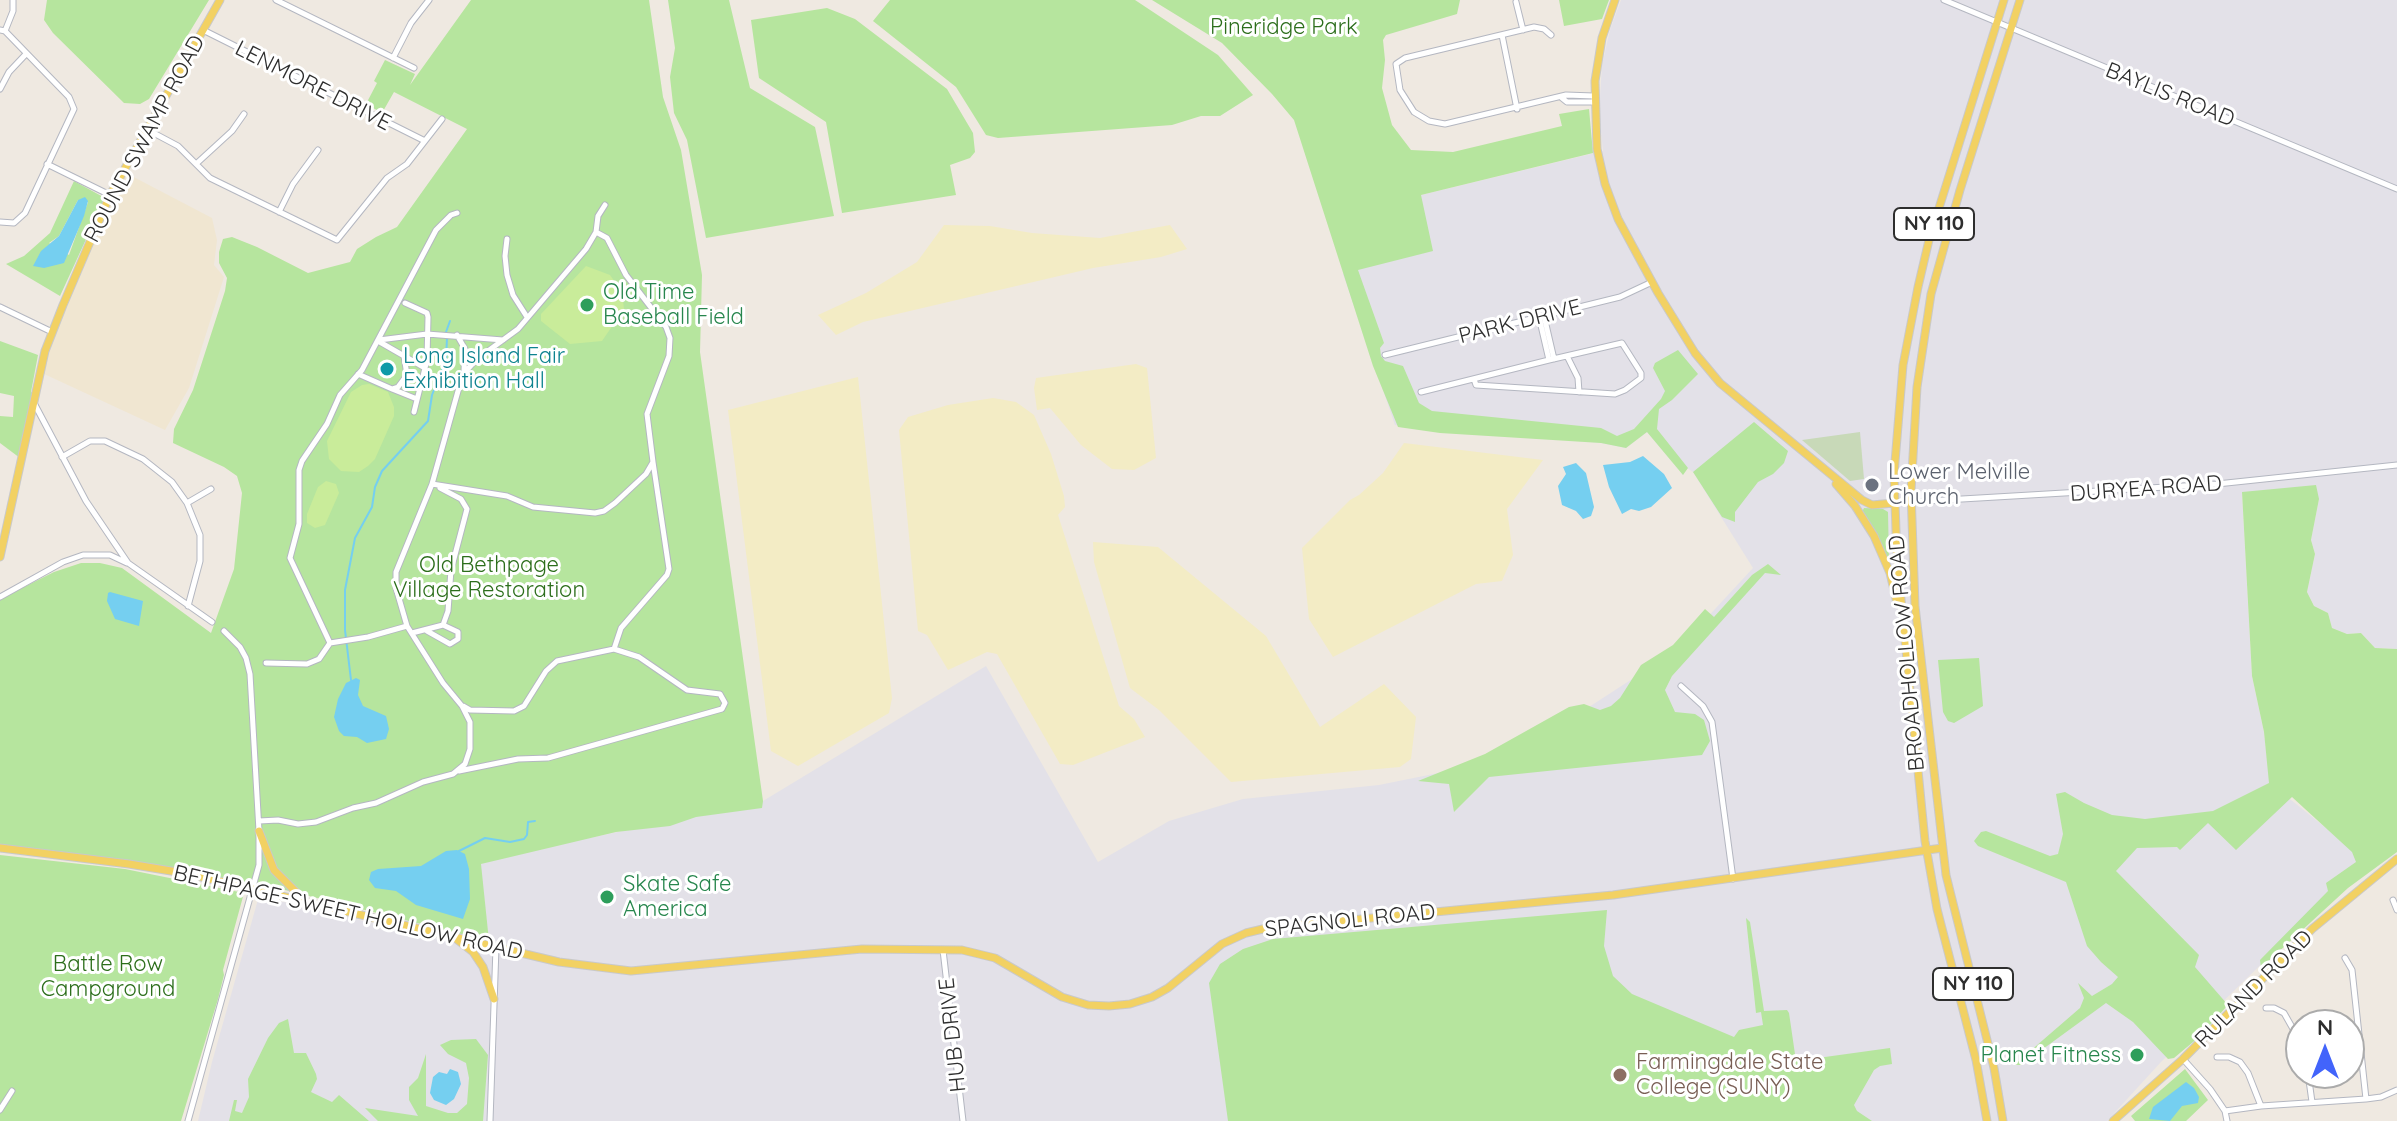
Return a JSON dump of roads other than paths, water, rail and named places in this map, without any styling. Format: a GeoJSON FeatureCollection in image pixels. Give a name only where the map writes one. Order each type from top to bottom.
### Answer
{"type":"FeatureCollection","features":[{"type":"Feature","properties":{"kind":"main road","name":"ROUND SWAMP ROAD"},"geometry":{"type":"LineString","coordinates":[[0,557],[4,524],[52,332],[110,195],[220,0]]}},
{"type":"Feature","properties":{"kind":"main road"},"geometry":{"type":"LineString","coordinates":[[1615,0],[1602,38],[1594,99],[1597,149],[1618,219],[1652,282],[1683,336],[1710,372],[1741,401],[1867,503],[1894,503]]}},
{"type":"Feature","properties":{"kind":"main road","name":"BROADHOLLOW ROAD"},"geometry":{"type":"LineString","coordinates":[[1987,1121],[1976,1060],[1937,909],[1926,850],[1894,503],[1900,391],[1918,287],[1929,240],[2004,0]]}},
{"type":"Feature","properties":{"kind":"main road","name":"BROADHOLLOW ROAD"},"geometry":{"type":"LineString","coordinates":[[2003,1121],[1990,1053],[1954,916],[1942,848],[1915,606],[1911,502],[1917,387],[1931,294],[1951,219],[2020,0]]}},
{"type":"Feature","properties":{"kind":"main road"},"geometry":{"type":"LineString","coordinates":[[1831,475],[1874,536],[1890,573],[1903,626]]}},
{"type":"Feature","properties":{"kind":"main road"},"geometry":{"type":"LineString","coordinates":[[259,831],[274,870],[305,901]]}},
{"type":"Feature","properties":{"kind":"main road","name":"BETHPAGE-SWEET HOLLOW ROAD"},"geometry":{"type":"LineString","coordinates":[[0,848],[129,864],[253,889],[559,962],[631,971],[790,957]]}},
{"type":"Feature","properties":{"kind":"main road","name":"SPAGNOLI ROAD"},"geometry":{"type":"LineString","coordinates":[[790,957],[862,949],[962,950],[995,958],[1052,993],[1072,1001],[1093,1006],[1119,1006],[1152,997],[1168,988],[1222,944],[1267,928],[1613,895],[1942,848]]}},
{"type":"Feature","properties":{"kind":"main road","name":"RULAND ROAD"},"geometry":{"type":"LineString","coordinates":[[2113,1121],[2183,1059],[2312,929],[2397,859]]}},
{"type":"Feature","properties":{"kind":"main road"},"geometry":{"type":"LineString","coordinates":[[453,936],[473,952],[483,967],[494,999]]}},
{"type":"Feature","properties":{"kind":"street"},"geometry":{"type":"LineString","coordinates":[[0,222],[19,221],[25,213],[74,109],[69,97],[2,31],[13,11],[13,0]]}},
{"type":"Feature","properties":{"kind":"street"},"geometry":{"type":"LineString","coordinates":[[276,0],[288,3],[414,68]]}},
{"type":"Feature","properties":{"kind":"street"},"geometry":{"type":"LineString","coordinates":[[393,58],[407,30],[426,3],[417,0]]}},
{"type":"Feature","properties":{"kind":"street","name":"BAYLIS ROAD"},"geometry":{"type":"LineString","coordinates":[[1944,0],[2397,189]]}},
{"type":"Feature","properties":{"kind":"street"},"geometry":{"type":"LineString","coordinates":[[1516,2],[1523,30]]}},
{"type":"Feature","properties":{"kind":"street"},"geometry":{"type":"LineString","coordinates":[[1551,35],[1544,29],[1534,27],[1405,58],[1398,61],[1396,70],[1400,90],[1422,118],[1437,124],[1453,124],[1572,94],[1594,99]]}},
{"type":"Feature","properties":{"kind":"street","name":"LENMORE DRIVE"},"geometry":{"type":"LineString","coordinates":[[202,30],[425,141]]}},
{"type":"Feature","properties":{"kind":"street"},"geometry":{"type":"LineString","coordinates":[[1502,35],[1517,109]]}},
{"type":"Feature","properties":{"kind":"street"},"geometry":{"type":"LineString","coordinates":[[0,89],[9,72],[26,54]]}},
{"type":"Feature","properties":{"kind":"street"},"geometry":{"type":"LineString","coordinates":[[196,164],[232,131],[244,114]]}},
{"type":"Feature","properties":{"kind":"street"},"geometry":{"type":"LineString","coordinates":[[146,129],[178,146],[210,178],[337,240],[387,178],[407,164],[442,119]]}},
{"type":"Feature","properties":{"kind":"street"},"geometry":{"type":"LineString","coordinates":[[279,212],[293,184],[318,150]]}},
{"type":"Feature","properties":{"kind":"street"},"geometry":{"type":"LineString","coordinates":[[47,164],[110,195]]}},
{"type":"Feature","properties":{"kind":"street"},"geometry":{"type":"LineString","coordinates":[[462,378],[477,359],[518,329],[586,249],[596,232],[598,216],[605,205]]}},
{"type":"Feature","properties":{"kind":"street"},"geometry":{"type":"LineString","coordinates":[[330,643],[290,558],[299,524],[299,470],[327,424],[340,395],[358,374],[378,340],[436,230],[457,213]]}},
{"type":"Feature","properties":{"kind":"street"},"geometry":{"type":"LineString","coordinates":[[596,232],[607,238],[626,275],[666,327],[670,338],[669,356],[647,414],[669,569],[621,628],[614,649]]}},
{"type":"Feature","properties":{"kind":"street"},"geometry":{"type":"LineString","coordinates":[[507,239],[507,275],[513,295],[527,317]]}},
{"type":"Feature","properties":{"kind":"street","name":"PARK DRIVE"},"geometry":{"type":"LineString","coordinates":[[1385,355],[1620,297],[1652,282]]}},
{"type":"Feature","properties":{"kind":"street"},"geometry":{"type":"LineString","coordinates":[[405,303],[427,313],[425,368],[414,412]]}},
{"type":"Feature","properties":{"kind":"street"},"geometry":{"type":"LineString","coordinates":[[0,307],[52,332]]}},
{"type":"Feature","properties":{"kind":"street"},"geometry":{"type":"LineString","coordinates":[[1542,317],[1552,360]]}},
{"type":"Feature","properties":{"kind":"street"},"geometry":{"type":"LineString","coordinates":[[378,340],[427,334],[503,340]]}},
{"type":"Feature","properties":{"kind":"street"},"geometry":{"type":"LineString","coordinates":[[449,334],[465,349],[462,378],[432,484],[399,562],[395,580],[407,626],[470,721],[470,749],[459,771]]}},
{"type":"Feature","properties":{"kind":"street"},"geometry":{"type":"LineString","coordinates":[[378,340],[425,368]]}},
{"type":"Feature","properties":{"kind":"street"},"geometry":{"type":"LineString","coordinates":[[1421,392],[1567,356],[1622,343],[1641,373],[1641,378],[1615,394],[1476,385],[1474,379]]}},
{"type":"Feature","properties":{"kind":"street"},"geometry":{"type":"LineString","coordinates":[[392,389],[398,387],[407,375],[404,356]]}},
{"type":"Feature","properties":{"kind":"street"},"geometry":{"type":"LineString","coordinates":[[1567,356],[1568,364],[1578,378],[1579,392]]}},
{"type":"Feature","properties":{"kind":"street"},"geometry":{"type":"LineString","coordinates":[[358,374],[417,399]]}},
{"type":"Feature","properties":{"kind":"street"},"geometry":{"type":"LineString","coordinates":[[34,403],[99,523],[128,563]]}},
{"type":"Feature","properties":{"kind":"street"},"geometry":{"type":"LineString","coordinates":[[62,457],[90,441],[105,441],[156,467],[172,482],[196,522],[201,546],[188,606]]}},
{"type":"Feature","properties":{"kind":"street"},"geometry":{"type":"LineString","coordinates":[[432,484],[507,496],[533,507],[595,513],[615,503],[653,462]]}},
{"type":"Feature","properties":{"kind":"street","name":"DURYEA ROAD"},"geometry":{"type":"LineString","coordinates":[[1894,503],[2217,484],[2397,465]]}},
{"type":"Feature","properties":{"kind":"street"},"geometry":{"type":"LineString","coordinates":[[640,479],[650,478],[656,483]]}},
{"type":"Feature","properties":{"kind":"street"},"geometry":{"type":"LineString","coordinates":[[432,484],[465,503],[467,509],[451,570],[448,611],[443,625]]}},
{"type":"Feature","properties":{"kind":"street"},"geometry":{"type":"LineString","coordinates":[[187,503],[211,489]]}},
{"type":"Feature","properties":{"kind":"street"},"geometry":{"type":"LineString","coordinates":[[457,498],[460,490]]}},
{"type":"Feature","properties":{"kind":"street"},"geometry":{"type":"LineString","coordinates":[[0,597],[63,562],[83,555],[110,555],[128,563],[212,622]]}},
{"type":"Feature","properties":{"kind":"street"},"geometry":{"type":"LineString","coordinates":[[412,633],[443,625],[458,632],[457,642],[450,644],[427,631]]}},
{"type":"Feature","properties":{"kind":"street"},"geometry":{"type":"LineString","coordinates":[[330,643],[407,626]]}},
{"type":"Feature","properties":{"kind":"street"},"geometry":{"type":"LineString","coordinates":[[188,1121],[259,865],[250,674],[240,647],[224,631]]}},
{"type":"Feature","properties":{"kind":"street"},"geometry":{"type":"LineString","coordinates":[[266,663],[313,662],[330,643]]}},
{"type":"Feature","properties":{"kind":"street"},"geometry":{"type":"LineString","coordinates":[[259,821],[316,822],[459,771],[518,759],[548,758],[725,706],[720,694],[687,690],[639,657],[614,649],[557,661],[546,671],[524,706],[514,711],[470,710],[462,706]]}},
{"type":"Feature","properties":{"kind":"street"},"geometry":{"type":"LineString","coordinates":[[1681,686],[1703,706],[1712,722],[1734,880]]}},
{"type":"Feature","properties":{"kind":"street"},"geometry":{"type":"LineString","coordinates":[[470,721],[481,710]]}},
{"type":"Feature","properties":{"kind":"street"},"geometry":{"type":"LineString","coordinates":[[2393,900],[2397,910]]}},
{"type":"Feature","properties":{"kind":"street"},"geometry":{"type":"LineString","coordinates":[[490,1121],[496,947]]}},
{"type":"Feature","properties":{"kind":"street","name":"HUB DRIVE"},"geometry":{"type":"LineString","coordinates":[[942,949],[963,1121]]}},
{"type":"Feature","properties":{"kind":"street"},"geometry":{"type":"LineString","coordinates":[[2345,958],[2352,970],[2366,1099]]}},
{"type":"Feature","properties":{"kind":"street"},"geometry":{"type":"LineString","coordinates":[[2266,1008],[2274,1008],[2285,1015]]}},
{"type":"Feature","properties":{"kind":"street"},"geometry":{"type":"LineString","coordinates":[[2217,1057],[2229,1057],[2240,1062],[2248,1073],[2261,1106]]}},
{"type":"Feature","properties":{"kind":"street"},"geometry":{"type":"LineString","coordinates":[[2183,1059],[2210,1089],[2225,1111],[2227,1121]]}},
{"type":"Feature","properties":{"kind":"street"},"geometry":{"type":"LineString","coordinates":[[2310,1089],[2312,1102]]}},
{"type":"Feature","properties":{"kind":"street"},"geometry":{"type":"LineString","coordinates":[[2225,1111],[2366,1099],[2397,1090]]}},
{"type":"Feature","properties":{"kind":"street"},"geometry":{"type":"LineString","coordinates":[[0,1110],[12,1091]]}},
{"type":"Feature","properties":{"kind":"water"},"geometry":{"type":"Polygon","coordinates":[[[85,197],[88,201],[84,216],[64,263],[44,268],[33,266],[41,251],[59,236],[78,200],[85,197]]]}},
{"type":"Feature","properties":{"kind":"water"},"geometry":{"type":"Polygon","coordinates":[[[1643,456],[1664,474],[1672,488],[1651,507],[1639,511],[1631,509],[1622,514],[1603,465],[1630,462],[1643,456]]]}},
{"type":"Feature","properties":{"kind":"water"},"geometry":{"type":"Polygon","coordinates":[[[1576,463],[1586,473],[1594,507],[1591,516],[1583,519],[1576,511],[1562,505],[1558,486],[1566,474],[1563,467],[1576,463]]]}},
{"type":"Feature","properties":{"kind":"water"},"geometry":{"type":"Polygon","coordinates":[[[110,592],[143,601],[139,626],[115,619],[107,601],[110,592]]]}},
{"type":"Feature","properties":{"kind":"water"},"geometry":{"type":"Polygon","coordinates":[[[356,678],[360,680],[358,695],[363,706],[386,716],[389,729],[386,739],[367,743],[357,737],[344,736],[339,731],[334,717],[338,699],[346,683],[356,678]]]}},
{"type":"Feature","properties":{"kind":"water"},"geometry":{"type":"Polygon","coordinates":[[[457,850],[465,854],[469,869],[470,899],[463,919],[416,905],[396,891],[375,888],[369,880],[371,872],[378,869],[421,866],[446,851],[457,850]]]}},
{"type":"Feature","properties":{"kind":"water"},"geometry":{"type":"Polygon","coordinates":[[[450,1069],[458,1072],[461,1084],[454,1099],[446,1105],[434,1100],[430,1093],[433,1077],[439,1072],[447,1074],[450,1069]]]}},
{"type":"Feature","properties":{"kind":"water"},"geometry":{"type":"Polygon","coordinates":[[[2186,1082],[2194,1088],[2199,1097],[2198,1103],[2182,1106],[2170,1121],[2149,1119],[2153,1107],[2186,1082]]]}},
{"type":"Feature","properties":{"kind":"waterway"},"geometry":{"type":"LineString","coordinates":[[446,332],[450,321]]}},
{"type":"Feature","properties":{"kind":"waterway"},"geometry":{"type":"LineString","coordinates":[[351,680],[345,630],[345,590],[355,538],[372,507],[375,487],[382,471],[428,421],[432,395],[446,360],[447,338]]}},
{"type":"Feature","properties":{"kind":"waterway"},"geometry":{"type":"LineString","coordinates":[[459,851],[485,838],[510,842],[524,839],[528,822],[535,821]]}},
{"type":"Feature","properties":{"kind":"place","name":"Old Time Baseball Field"},"geometry":{"type":"Point","coordinates":[587,305]}},
{"type":"Feature","properties":{"kind":"place","name":"Long Island Fair Exhibition Hall"},"geometry":{"type":"Point","coordinates":[387,369]}},
{"type":"Feature","properties":{"kind":"place","name":"Lower Melville Church"},"geometry":{"type":"Point","coordinates":[1872,485]}},
{"type":"Feature","properties":{"kind":"place","name":"Skate Safe America"},"geometry":{"type":"Point","coordinates":[607,897]}},
{"type":"Feature","properties":{"kind":"place","name":"Planet Fitness"},"geometry":{"type":"Point","coordinates":[2137,1055]}},
{"type":"Feature","properties":{"kind":"place","name":"Farmingdale State College (SUNY)"},"geometry":{"type":"Point","coordinates":[1620,1075]}},
{"type":"Feature","properties":{"kind":"park label","name":"Pineridge Park"},"geometry":{"type":"Point","coordinates":[1284,27]}},
{"type":"Feature","properties":{"kind":"park label","name":"Old Bethpage Village Restoration"},"geometry":{"type":"Point","coordinates":[489,578]}},
{"type":"Feature","properties":{"kind":"park label","name":"Battle Row Campground"},"geometry":{"type":"Point","coordinates":[108,976]}}]}
